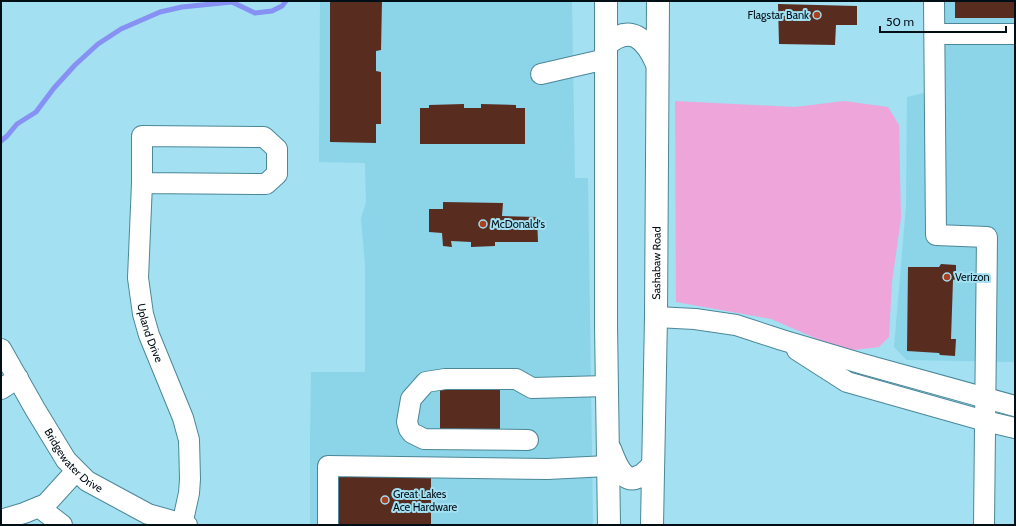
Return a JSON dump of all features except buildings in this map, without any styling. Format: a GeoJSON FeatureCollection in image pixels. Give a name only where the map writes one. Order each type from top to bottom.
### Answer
{"type":"FeatureCollection","features":[{"type":"Feature","properties":{"kind":"main road"},"geometry":{"type":"LineString","coordinates":[[606,1],[607,386],[609,525]]}},
{"type":"Feature","properties":{"kind":"main road","name":"Sashabaw Road"},"geometry":{"type":"LineString","coordinates":[[652,525],[656,317],[658,1]]}},
{"type":"Feature","properties":{"kind":"main road"},"geometry":{"type":"LineString","coordinates":[[606,52],[613,39],[619,36],[626,35],[637,37],[646,45],[657,64]]}},
{"type":"Feature","properties":{"kind":"main road"},"geometry":{"type":"LineString","coordinates":[[608,442],[617,466],[626,477],[637,478],[653,466]]}},
{"type":"Feature","properties":{"kind":"street"},"geometry":{"type":"LineString","coordinates":[[934,1],[936,235],[987,237],[984,525]]}},
{"type":"Feature","properties":{"kind":"street"},"geometry":{"type":"LineString","coordinates":[[934,34],[1015,34]]}},
{"type":"Feature","properties":{"kind":"street"},"geometry":{"type":"LineString","coordinates":[[541,74],[606,52]]}},
{"type":"Feature","properties":{"kind":"street","name":"Upland Drive"},"geometry":{"type":"LineString","coordinates":[[142,182],[266,184],[277,174],[277,149],[264,136],[142,136],[142,182],[138,278],[143,314],[149,335],[183,418],[189,440],[190,479],[184,525]]}},
{"type":"Feature","properties":{"kind":"street"},"geometry":{"type":"LineString","coordinates":[[656,317],[694,319],[736,325],[782,340],[1015,406]]}},
{"type":"Feature","properties":{"kind":"street"},"geometry":{"type":"LineString","coordinates":[[782,340],[847,382],[1015,428]]}},
{"type":"Feature","properties":{"kind":"street","name":"Bridgewater Drive"},"geometry":{"type":"LineString","coordinates":[[1,349],[66,460],[87,482],[148,514],[184,525]]}},
{"type":"Feature","properties":{"kind":"street"},"geometry":{"type":"LineString","coordinates":[[1,389],[18,378]]}},
{"type":"Feature","properties":{"kind":"street"},"geometry":{"type":"LineString","coordinates":[[528,440],[424,439],[412,433],[409,429],[407,422],[411,399],[426,382],[445,379],[516,379],[532,388],[607,386]]}},
{"type":"Feature","properties":{"kind":"street"},"geometry":{"type":"LineString","coordinates":[[328,525],[328,466],[546,469],[608,466]]}},
{"type":"Feature","properties":{"kind":"street"},"geometry":{"type":"LineString","coordinates":[[1,520],[46,504],[76,471]]}},
{"type":"Feature","properties":{"kind":"street"},"geometry":{"type":"LineString","coordinates":[[39,507],[62,525]]}},
{"type":"Feature","properties":{"kind":"shaded area"},"geometry":{"type":"Polygon","coordinates":[[[320,1],[572,1],[575,178],[588,178],[593,525],[310,525],[311,372],[365,372],[365,265],[361,218],[366,202],[365,163],[319,162],[320,1]]]}},
{"type":"Feature","properties":{"kind":"shaded area"},"geometry":{"type":"Polygon","coordinates":[[[925,1],[1015,1],[1015,362],[907,360],[894,347],[906,206],[907,97],[924,93],[925,1]]]}},
{"type":"Feature","properties":{"kind":"shaded area"},"geometry":{"type":"Polygon","coordinates":[[[675,101],[795,107],[844,101],[888,107],[899,125],[901,218],[892,282],[889,337],[879,347],[845,351],[771,319],[676,302],[675,101]]]}},
{"type":"Feature","properties":{"kind":"waterway"},"geometry":{"type":"LineString","coordinates":[[1,141],[17,124],[36,112],[54,88],[75,65],[98,44],[121,29],[160,12],[182,7],[232,2],[255,13],[272,11],[282,6],[286,1]]}},
{"type":"Feature","properties":{"kind":"place","name":"Flagstar Bank"},"geometry":{"type":"Point","coordinates":[817,15]}},
{"type":"Feature","properties":{"kind":"place","name":"McDonald's"},"geometry":{"type":"Point","coordinates":[483,224]}},
{"type":"Feature","properties":{"kind":"place","name":"Verizon"},"geometry":{"type":"Point","coordinates":[947,277]}},
{"type":"Feature","properties":{"kind":"place","name":"Great Lakes Ace Hardware"},"geometry":{"type":"Point","coordinates":[385,500]}}]}
